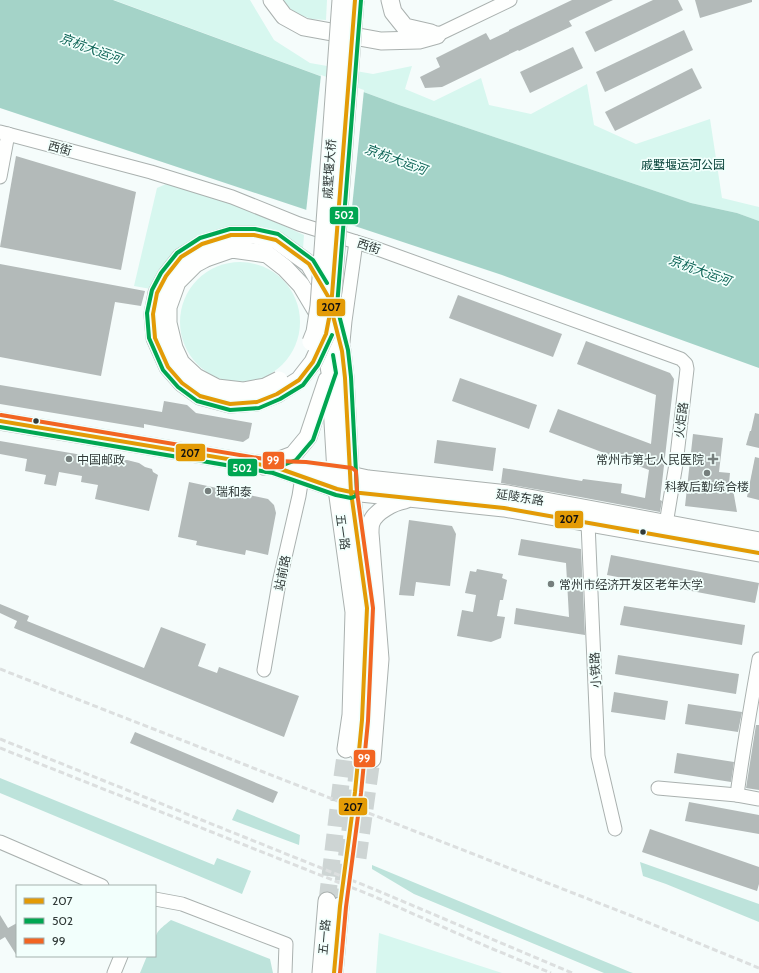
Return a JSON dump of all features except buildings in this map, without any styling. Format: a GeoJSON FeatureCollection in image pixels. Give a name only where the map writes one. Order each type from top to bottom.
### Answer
{"type":"FeatureCollection","features":[{"type":"Feature","properties":{"kind":"main road"},"geometry":{"type":"LineString","coordinates":[[272,0],[284,16],[304,27],[381,41],[419,40],[437,35]]}},
{"type":"Feature","properties":{"kind":"main road","name":"戚墅堰大桥"},"geometry":{"type":"LineString","coordinates":[[204,251],[195,264],[177,282],[168,307],[168,323],[174,348],[181,364],[196,377],[217,388],[243,391],[265,388],[287,375],[304,356],[315,332],[319,306],[341,0]]}},
{"type":"Feature","properties":{"kind":"main road","name":"戚墅堰大桥"},"geometry":{"type":"LineString","coordinates":[[204,251],[181,257],[166,276],[157,293],[153,314],[155,338],[168,367],[182,383],[200,396],[230,404],[257,402],[277,394],[299,380],[313,362],[326,334],[331,313],[355,0]]}},
{"type":"Feature","properties":{"kind":"main road"},"geometry":{"type":"LineString","coordinates":[[390,0],[393,12],[405,27],[437,35]]}},
{"type":"Feature","properties":{"kind":"main road","name":"五一路"},"geometry":{"type":"LineString","coordinates":[[204,251],[231,235],[254,235],[276,240],[309,264],[329,298],[342,351],[343,473],[354,612],[351,715],[359,754]]}},
{"type":"Feature","properties":{"kind":"main road","name":"五一路"},"geometry":{"type":"LineString","coordinates":[[204,251],[232,248],[267,254],[285,268],[301,285],[317,312],[326,350],[343,473]]}},
{"type":"Feature","properties":{"kind":"main road"},"geometry":{"type":"LineString","coordinates":[[269,466],[293,455],[308,437],[330,372]]}},
{"type":"Feature","properties":{"kind":"main road","name":"延陵东路"},"geometry":{"type":"LineString","coordinates":[[0,421],[269,466],[305,468],[368,478],[508,494],[589,516],[759,554]]}},
{"type":"Feature","properties":{"kind":"main road","name":"延陵东路"},"geometry":{"type":"LineString","coordinates":[[269,466],[344,491],[666,524],[759,541]]}},
{"type":"Feature","properties":{"kind":"main road","name":"五一路"},"geometry":{"type":"LineString","coordinates":[[344,491],[355,525],[367,608],[359,754]]}},
{"type":"Feature","properties":{"kind":"main road"},"geometry":{"type":"LineString","coordinates":[[355,525],[360,516],[367,509],[397,501],[414,499]]}},
{"type":"Feature","properties":{"kind":"main road"},"geometry":{"type":"LineString","coordinates":[[359,754],[380,659],[370,533],[371,522],[381,510],[397,501]]}},
{"type":"Feature","properties":{"kind":"main road"},"geometry":{"type":"LineString","coordinates":[[339,906],[345,973]]}},
{"type":"Feature","properties":{"kind":"main road","name":"五一路"},"geometry":{"type":"LineString","coordinates":[[321,973],[339,906]]}},
{"type":"Feature","properties":{"kind":"main road","name":"五一路"},"geometry":{"type":"LineString","coordinates":[[334,973],[339,906]]}},
{"type":"Feature","properties":{"kind":"street"},"geometry":{"type":"LineString","coordinates":[[437,35],[510,0]]}},
{"type":"Feature","properties":{"kind":"street"},"geometry":{"type":"LineString","coordinates":[[0,177],[4,133]]}},
{"type":"Feature","properties":{"kind":"street","name":"西街"},"geometry":{"type":"LineString","coordinates":[[4,133],[150,172],[232,197],[298,224],[356,242],[674,356],[681,359],[686,364]]}},
{"type":"Feature","properties":{"kind":"street"},"geometry":{"type":"LineString","coordinates":[[342,351],[356,242]]}},
{"type":"Feature","properties":{"kind":"street","name":"火炬路"},"geometry":{"type":"LineString","coordinates":[[666,524],[676,464],[688,369],[686,364]]}},
{"type":"Feature","properties":{"kind":"street","name":"站前路"},"geometry":{"type":"LineString","coordinates":[[264,670],[279,583],[302,477]]}},
{"type":"Feature","properties":{"kind":"street","name":"小铁路"},"geometry":{"type":"LineString","coordinates":[[589,516],[598,756],[615,829]]}},
{"type":"Feature","properties":{"kind":"street"},"geometry":{"type":"LineString","coordinates":[[736,795],[759,659]]}},
{"type":"Feature","properties":{"kind":"street"},"geometry":{"type":"LineString","coordinates":[[658,788],[736,795],[759,799]]}},
{"type":"Feature","properties":{"kind":"street"},"geometry":{"type":"LineString","coordinates":[[0,842],[100,885]]}},
{"type":"Feature","properties":{"kind":"street"},"geometry":{"type":"LineString","coordinates":[[156,899],[182,904],[286,944],[285,973]]}},
{"type":"Feature","properties":{"kind":"street"},"geometry":{"type":"LineString","coordinates":[[114,973],[121,957]]}},
{"type":"Feature","properties":{"kind":"green space","name":"戚墅堰运河公园"},"geometry":{"type":"Polygon","coordinates":[[[114,0],[250,0],[274,40],[310,63],[373,74],[412,66],[405,89],[434,101],[481,78],[489,105],[531,114],[587,84],[594,125],[636,144],[710,119],[722,198],[759,207],[759,221],[737,213],[691,203],[399,105],[114,0]]]}},
{"type":"Feature","properties":{"kind":"green space"},"geometry":{"type":"Polygon","coordinates":[[[281,0],[327,0],[326,20],[311,19],[295,13],[281,0]]]}},
{"type":"Feature","properties":{"kind":"green space"},"geometry":{"type":"Polygon","coordinates":[[[166,184],[234,203],[304,235],[303,249],[272,232],[244,227],[213,231],[185,245],[151,289],[134,286],[157,188],[166,184]]]}},
{"type":"Feature","properties":{"kind":"green space"},"geometry":{"type":"Polygon","coordinates":[[[240,262],[263,266],[283,279],[296,299],[300,322],[296,345],[283,365],[263,378],[240,382],[217,378],[197,365],[184,345],[180,322],[184,299],[197,279],[217,266],[240,262]]]}},
{"type":"Feature","properties":{"kind":"green space"},"geometry":{"type":"Polygon","coordinates":[[[379,933],[502,973],[376,973],[379,933]]]}},
{"type":"Feature","properties":{"kind":"shaded area"},"geometry":{"type":"Polygon","coordinates":[[[0,778],[214,865],[217,858],[251,871],[242,894],[0,793],[0,778]]]}},
{"type":"Feature","properties":{"kind":"shaded area"},"geometry":{"type":"Polygon","coordinates":[[[237,809],[300,835],[299,845],[232,820],[237,809]]]}},
{"type":"Feature","properties":{"kind":"shaded area"},"geometry":{"type":"Polygon","coordinates":[[[640,862],[759,904],[759,922],[643,876],[640,862]]]}},
{"type":"Feature","properties":{"kind":"shaded area"},"geometry":{"type":"Polygon","coordinates":[[[372,865],[633,973],[604,973],[414,894],[372,869],[372,865]]]}},
{"type":"Feature","properties":{"kind":"shaded area"},"geometry":{"type":"Polygon","coordinates":[[[171,920],[270,959],[273,973],[140,973],[147,957],[156,957],[156,935],[161,928],[171,920]]]}},
{"type":"Feature","properties":{"kind":"water","name":"京杭大运河"},"geometry":{"type":"Polygon","coordinates":[[[0,0],[113,0],[399,105],[691,203],[737,213],[759,221],[759,368],[502,275],[0,108],[0,0]]]}},
{"type":"Feature","properties":{"kind":"pier"},"geometry":{"type":"Polygon","coordinates":[[[321,75],[364,90],[350,227],[306,212],[321,75]]]}},
{"type":"Feature","properties":{"kind":"tunnel"},"geometry":{"type":"LineString","coordinates":[[327,901],[346,749]]}},
{"type":"Feature","properties":{"kind":"tunnel"},"geometry":{"type":"LineString","coordinates":[[340,906],[359,753]]}},
{"type":"Feature","properties":{"kind":"tunnel"},"geometry":{"type":"LineString","coordinates":[[358,858],[372,759]]}},
{"type":"Feature","properties":{"kind":"railway"},"geometry":{"type":"LineString","coordinates":[[0,669],[637,918],[759,968]]}},
{"type":"Feature","properties":{"kind":"railway"},"geometry":{"type":"LineString","coordinates":[[0,739],[376,890],[572,973]]}},
{"type":"Feature","properties":{"kind":"railway"},"geometry":{"type":"LineString","coordinates":[[0,748],[373,896],[551,973]]}},
{"type":"Feature","properties":{"kind":"transit line","name":"207"},"geometry":{"type":"LineString","coordinates":[[331,308],[355,0]]}},
{"type":"Feature","properties":{"kind":"transit line","name":"502"},"geometry":{"type":"LineString","coordinates":[[0,427],[273,473],[336,495],[351,498],[356,496],[351,377],[348,350],[337,307],[361,0]]}},
{"type":"Feature","properties":{"kind":"transit line","name":"502"},"geometry":{"type":"LineString","coordinates":[[327,283],[313,260],[278,234],[255,229],[230,229],[200,238],[177,253],[161,273],[152,290],[147,313],[149,338],[163,370],[178,387],[197,401],[230,410],[259,408],[280,399],[303,385],[318,365],[332,335]]}},
{"type":"Feature","properties":{"kind":"transit line","name":"207"},"geometry":{"type":"LineString","coordinates":[[231,235],[254,235],[276,240],[309,264],[329,298],[331,308],[326,334],[313,362],[299,380],[277,394],[257,402],[230,404],[200,396],[182,383],[168,367],[155,338],[153,314],[157,293],[166,276],[181,257],[202,244],[231,235]]}},
{"type":"Feature","properties":{"kind":"transit line","name":"207"},"geometry":{"type":"LineString","coordinates":[[331,308],[342,351],[345,378],[351,492],[367,608],[362,720],[355,792],[340,906],[334,973]]}},
{"type":"Feature","properties":{"kind":"transit line","name":"502"},"geometry":{"type":"LineString","coordinates":[[266,472],[296,460],[313,440],[336,373],[333,355]]}},
{"type":"Feature","properties":{"kind":"transit line","name":"99"},"geometry":{"type":"LineString","coordinates":[[1,415],[276,461],[306,462],[352,468],[356,471],[357,492],[373,608],[368,721],[361,793],[346,907],[340,973]]}},
{"type":"Feature","properties":{"kind":"transit line","name":"207"},"geometry":{"type":"LineString","coordinates":[[0,421],[275,467],[337,489],[351,492],[504,508],[759,553]]}},
{"type":"Feature","properties":{"kind":"place","name":"中国邮政"},"geometry":{"type":"Point","coordinates":[69,459]}},
{"type":"Feature","properties":{"kind":"place","name":"常州市第七人民医院"},"geometry":{"type":"Point","coordinates":[713,459]}},
{"type":"Feature","properties":{"kind":"place","name":"科教后勤综合楼"},"geometry":{"type":"Point","coordinates":[707,473]}},
{"type":"Feature","properties":{"kind":"place","name":"瑞和泰"},"geometry":{"type":"Point","coordinates":[208,491]}},
{"type":"Feature","properties":{"kind":"place","name":"常州市经济开发区老年大学"},"geometry":{"type":"Point","coordinates":[551,584]}}]}
